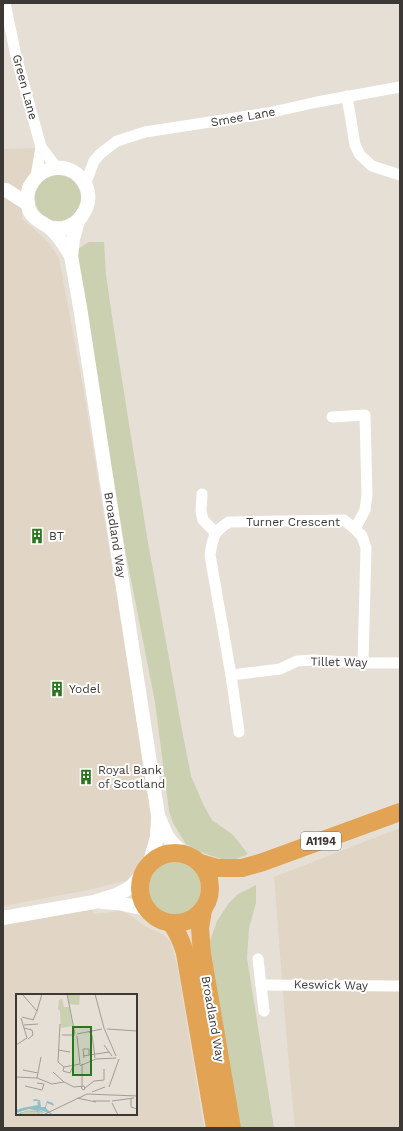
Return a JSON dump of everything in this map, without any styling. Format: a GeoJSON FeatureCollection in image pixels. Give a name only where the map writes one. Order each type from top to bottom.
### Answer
{"type":"FeatureCollection","features":[{"type":"Feature","properties":{"kind":"highway","name":"A1194"},"geometry":{"type":"LineString","coordinates":[[193,859],[217,868],[242,868],[263,862],[400,812]]}},
{"type":"Feature","properties":{"kind":"highway"},"geometry":{"type":"LineString","coordinates":[[169,853],[178,853],[193,859],[206,870],[210,880],[206,903],[196,916],[188,921],[171,924],[157,919],[146,910],[141,901],[139,884],[146,869],[160,856],[169,853]]}},
{"type":"Feature","properties":{"kind":"highway","name":"A1194"},"geometry":{"type":"LineString","coordinates":[[206,903],[218,884],[242,868]]}},
{"type":"Feature","properties":{"kind":"highway","name":"Broadland Way"},"geometry":{"type":"LineString","coordinates":[[206,903],[200,928],[202,954],[232,1128]]}},
{"type":"Feature","properties":{"kind":"highway","name":"Broadland Way"},"geometry":{"type":"LineString","coordinates":[[171,924],[177,932],[185,953],[215,1128]]}},
{"type":"Feature","properties":{"kind":"street","name":"Green Lane"},"geometry":{"type":"LineString","coordinates":[[4,3],[16,56],[41,147],[57,168]]}},
{"type":"Feature","properties":{"kind":"street","name":"Smee Lane"},"geometry":{"type":"LineString","coordinates":[[74,173],[94,161],[116,141],[145,132],[268,113],[347,96],[400,87]]}},
{"type":"Feature","properties":{"kind":"street"},"geometry":{"type":"LineString","coordinates":[[347,96],[355,145],[360,155],[372,166],[400,175]]}},
{"type":"Feature","properties":{"kind":"street","name":"Green Lane"},"geometry":{"type":"LineString","coordinates":[[33,181],[41,147]]}},
{"type":"Feature","properties":{"kind":"street","name":"Smee Lane"},"geometry":{"type":"LineString","coordinates":[[86,185],[94,161]]}},
{"type":"Feature","properties":{"kind":"street"},"geometry":{"type":"LineString","coordinates":[[28,204],[28,192],[33,181],[44,171],[57,168],[69,170],[86,185]]}},
{"type":"Feature","properties":{"kind":"street"},"geometry":{"type":"LineString","coordinates":[[4,190],[33,181]]}},
{"type":"Feature","properties":{"kind":"street","name":"Broadland Way"},"geometry":{"type":"LineString","coordinates":[[86,185],[88,192],[88,203],[84,214],[78,221],[73,239],[71,256],[158,815],[157,837],[146,869]]}},
{"type":"Feature","properties":{"kind":"street"},"geometry":{"type":"LineString","coordinates":[[4,190],[28,204]]}},
{"type":"Feature","properties":{"kind":"street","name":"Broadland Way"},"geometry":{"type":"LineString","coordinates":[[28,204],[30,212],[38,221],[50,228],[62,241],[71,256]]}},
{"type":"Feature","properties":{"kind":"street"},"geometry":{"type":"LineString","coordinates":[[50,228],[65,228],[78,221]]}},
{"type":"Feature","properties":{"kind":"street"},"geometry":{"type":"LineString","coordinates":[[332,417],[365,416],[366,502],[365,510],[355,529]]}},
{"type":"Feature","properties":{"kind":"street"},"geometry":{"type":"LineString","coordinates":[[202,494],[201,511],[203,520],[216,534],[213,539],[210,555],[231,675],[239,732]]}},
{"type":"Feature","properties":{"kind":"street","name":"Turner Crescent"},"geometry":{"type":"LineString","coordinates":[[216,534],[218,529],[229,522],[344,520],[355,529],[362,536],[366,548],[364,662]]}},
{"type":"Feature","properties":{"kind":"street","name":"Tillet Way"},"geometry":{"type":"LineString","coordinates":[[231,675],[280,668],[297,661],[400,662]]}},
{"type":"Feature","properties":{"kind":"street","name":"Broadland Way"},"geometry":{"type":"LineString","coordinates":[[158,815],[168,839],[193,859]]}},
{"type":"Feature","properties":{"kind":"street"},"geometry":{"type":"LineString","coordinates":[[3,918],[94,902],[116,895],[131,887],[146,869]]}},
{"type":"Feature","properties":{"kind":"street"},"geometry":{"type":"LineString","coordinates":[[94,902],[118,902],[146,910]]}},
{"type":"Feature","properties":{"kind":"street"},"geometry":{"type":"LineString","coordinates":[[258,959],[264,1011]]}},
{"type":"Feature","properties":{"kind":"street","name":"Keswick Way"},"geometry":{"type":"LineString","coordinates":[[261,985],[400,986]]}},
{"type":"Feature","properties":{"kind":"shaded area"},"geometry":{"type":"Polygon","coordinates":[[[36,148],[35,161],[29,176],[22,185],[22,219],[49,243],[59,258],[85,398],[152,817],[150,840],[146,853],[128,880],[93,889],[3,906],[3,149],[36,148]]]}},
{"type":"Feature","properties":{"kind":"shaded area"},"geometry":{"type":"Polygon","coordinates":[[[400,828],[400,1128],[295,1128],[274,877],[400,828]]]}},
{"type":"Feature","properties":{"kind":"shaded area"},"geometry":{"type":"Polygon","coordinates":[[[89,903],[94,914],[121,911],[145,926],[164,935],[170,941],[177,964],[204,1128],[3,1128],[3,918],[89,903]]]}},
{"type":"Feature","properties":{"kind":"green space"},"geometry":{"type":"Polygon","coordinates":[[[54,175],[62,175],[71,179],[77,185],[81,198],[77,211],[71,217],[62,221],[54,221],[45,217],[39,211],[35,202],[35,194],[39,185],[45,179],[54,175]]]}},
{"type":"Feature","properties":{"kind":"green space"},"geometry":{"type":"Polygon","coordinates":[[[89,242],[104,242],[106,275],[147,537],[191,776],[203,804],[212,820],[233,835],[248,854],[236,859],[221,859],[201,852],[186,844],[173,823],[169,811],[155,702],[126,554],[79,273],[78,249],[89,242]]]}},
{"type":"Feature","properties":{"kind":"green space"},"geometry":{"type":"Polygon","coordinates":[[[175,861],[185,863],[194,869],[200,878],[202,888],[200,898],[194,907],[185,913],[175,915],[165,913],[156,907],[150,898],[148,888],[150,878],[156,869],[165,863],[175,861]]]}},
{"type":"Feature","properties":{"kind":"green space"},"geometry":{"type":"Polygon","coordinates":[[[256,885],[256,903],[249,928],[247,958],[274,1128],[241,1128],[211,966],[210,941],[217,921],[229,903],[238,894],[256,885]]]}},
{"type":"Feature","properties":{"kind":"place","name":"BT"},"geometry":{"type":"Point","coordinates":[37,536]}},
{"type":"Feature","properties":{"kind":"place","name":"Yodel"},"geometry":{"type":"Point","coordinates":[57,689]}},
{"type":"Feature","properties":{"kind":"place","name":"Royal Bank of Scotland"},"geometry":{"type":"Point","coordinates":[86,777]}}]}
